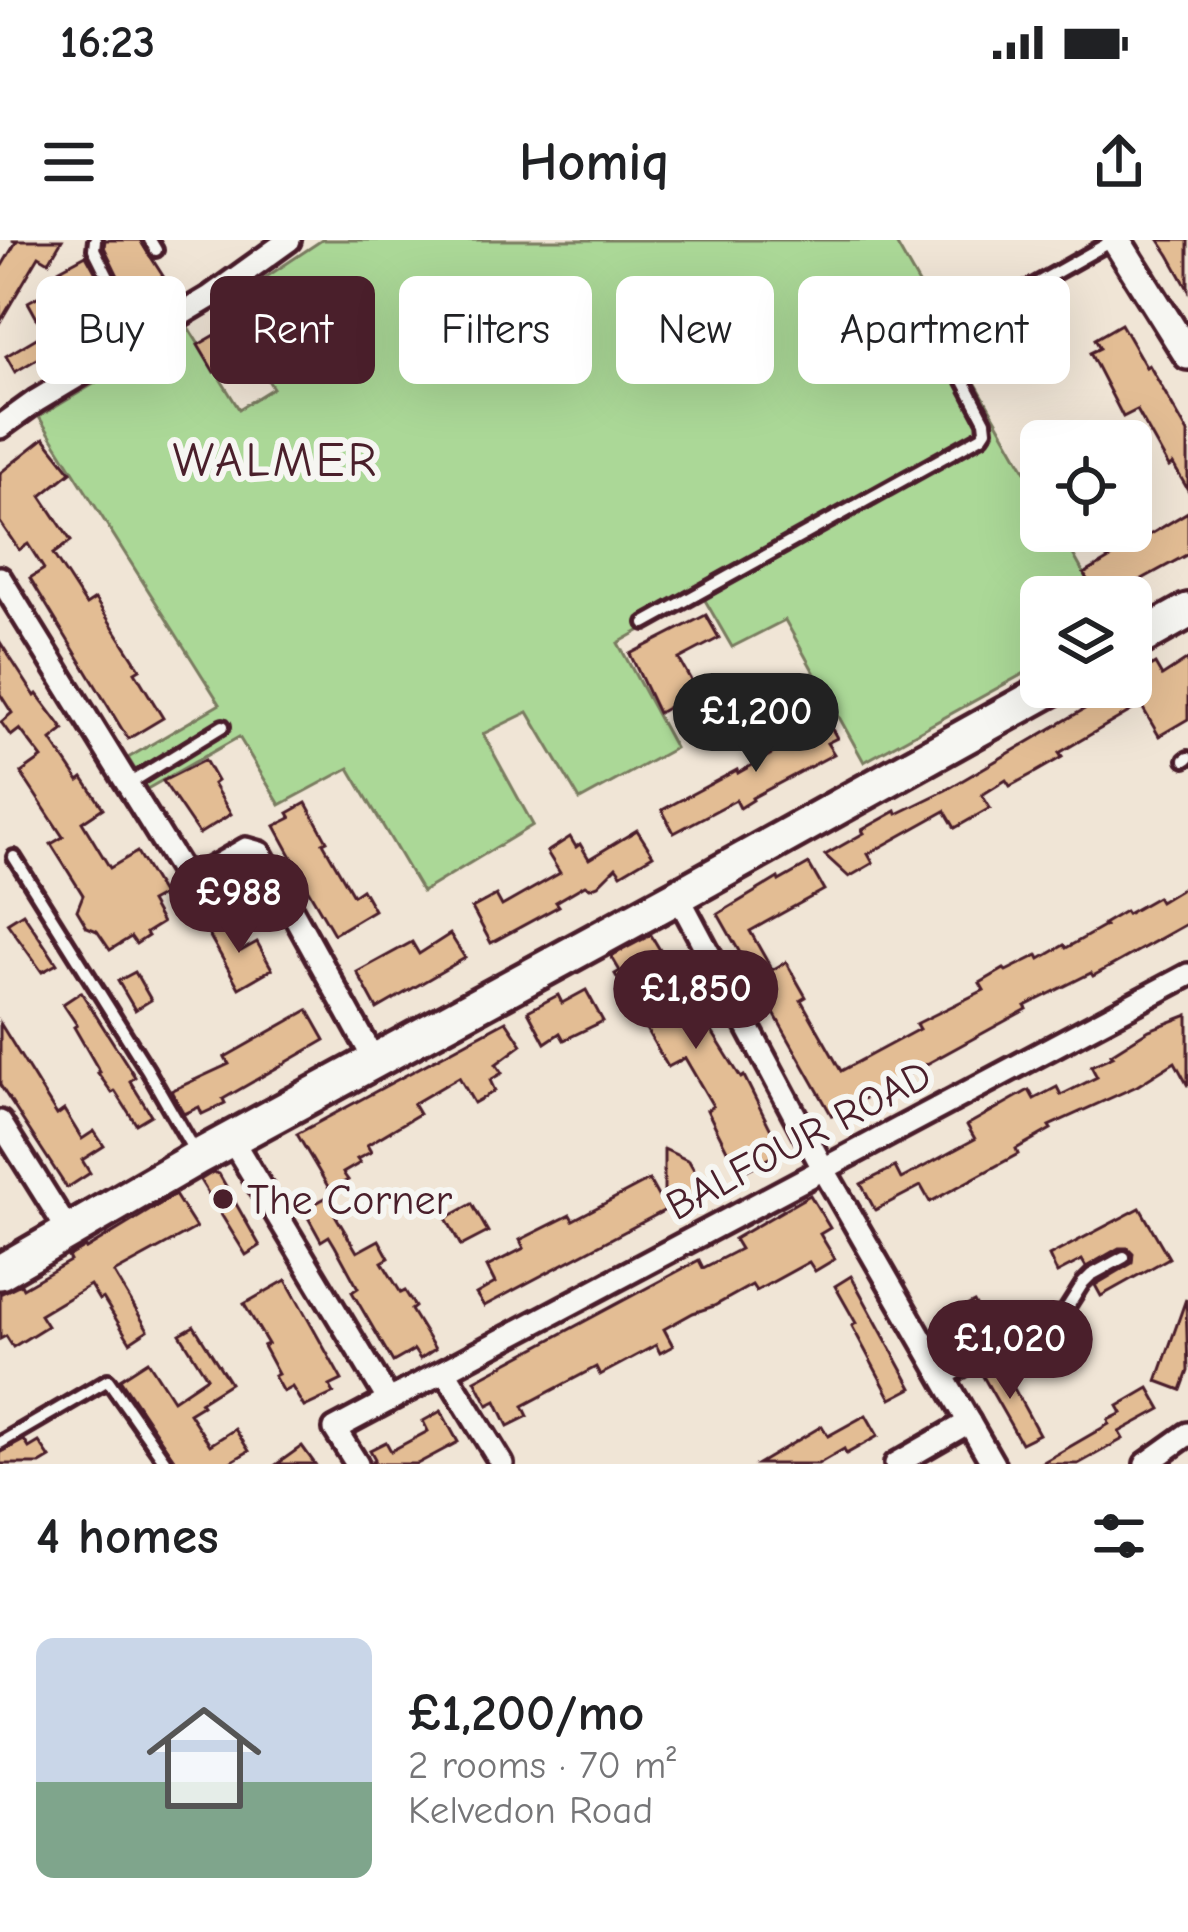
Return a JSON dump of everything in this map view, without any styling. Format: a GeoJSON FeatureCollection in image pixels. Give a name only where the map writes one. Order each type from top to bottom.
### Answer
{"type":"FeatureCollection","features":[{"type":"Feature","properties":{"kind":"main road"},"geometry":{"type":"LineString","coordinates":[[1152,631],[1188,611]]}},
{"type":"Feature","properties":{"kind":"main road"},"geometry":{"type":"LineString","coordinates":[[0,1272],[198,1157],[1020,706]]}},
{"type":"Feature","properties":{"kind":"street"},"geometry":{"type":"LineString","coordinates":[[0,427],[210,297],[290,240]]}},
{"type":"Feature","properties":{"kind":"street"},"geometry":{"type":"LineString","coordinates":[[1115,240],[1188,355]]}},
{"type":"Feature","properties":{"kind":"street"},"geometry":{"type":"LineString","coordinates":[[0,578],[182,872],[194,879],[247,849],[260,854],[375,1060]]}},
{"type":"Feature","properties":{"kind":"street"},"geometry":{"type":"LineString","coordinates":[[678,896],[824,1170],[993,1464]]}},
{"type":"Feature","properties":{"kind":"street","name":"BALFOUR ROAD"},"geometry":{"type":"LineString","coordinates":[[357,1464],[335,1429],[1188,975]]}},
{"type":"Feature","properties":{"kind":"street"},"geometry":{"type":"LineString","coordinates":[[0,1122],[69,1232]]}},
{"type":"Feature","properties":{"kind":"street"},"geometry":{"type":"LineString","coordinates":[[232,1140],[388,1399]]}},
{"type":"Feature","properties":{"kind":"street"},"geometry":{"type":"LineString","coordinates":[[445,1371],[502,1464]]}},
{"type":"Feature","properties":{"kind":"street"},"geometry":{"type":"LineString","coordinates":[[896,1464],[969,1422]]}},
{"type":"Feature","properties":{"kind":"street"},"geometry":{"type":"LineString","coordinates":[[1146,1464],[1188,1434]]}},
{"type":"Feature","properties":{"kind":"lane"},"geometry":{"type":"LineString","coordinates":[[95,240],[94,249],[108,276]]}},
{"type":"Feature","properties":{"kind":"lane"},"geometry":{"type":"LineString","coordinates":[[645,623],[982,436],[985,422],[946,347],[945,335],[1115,240]]}},
{"type":"Feature","properties":{"kind":"lane"},"geometry":{"type":"LineString","coordinates":[[127,785],[223,725]]}},
{"type":"Feature","properties":{"kind":"lane"},"geometry":{"type":"LineString","coordinates":[[14,857],[198,1157]]}},
{"type":"Feature","properties":{"kind":"lane"},"geometry":{"type":"LineString","coordinates":[[945,1380],[1064,1313],[1090,1275],[1124,1257]]}},
{"type":"Feature","properties":{"kind":"lane"},"geometry":{"type":"LineString","coordinates":[[0,1443],[108,1380],[166,1464]]}},
{"type":"Feature","properties":{"kind":"green space"},"geometry":{"type":"Polygon","coordinates":[[[322,240],[894,240],[915,276],[798,276],[798,384],[976,384],[1020,461],[1020,552],[1072,552],[1085,576],[1020,576],[1020,676],[864,762],[785,620],[732,647],[702,595],[618,643],[675,748],[580,800],[528,712],[483,734],[533,825],[422,892],[349,768],[280,805],[239,737],[147,789],[128,758],[220,704],[39,417],[94,384],[186,384],[188,327],[210,362],[210,384],[223,384],[239,409],[273,388],[270,384],[375,384],[375,276],[268,276],[322,240]]]}},
{"type":"Feature","properties":{"kind":"building"},"geometry":{"type":"Polygon","coordinates":[[[12,240],[62,240],[49,262],[39,256],[0,322],[0,269],[16,242],[12,240]]]}},
{"type":"Feature","properties":{"kind":"building"},"geometry":{"type":"Polygon","coordinates":[[[105,240],[140,240],[163,276],[118,276],[105,240]]]}},
{"type":"Feature","properties":{"kind":"building"},"geometry":{"type":"Polygon","coordinates":[[[1159,240],[1188,240],[1188,289],[1169,255],[1159,240]]]}},
{"type":"Feature","properties":{"kind":"building"},"geometry":{"type":"Polygon","coordinates":[[[86,255],[97,276],[72,276],[60,269],[86,255]]]}},
{"type":"Feature","properties":{"kind":"building"},"geometry":{"type":"Polygon","coordinates":[[[1121,324],[1146,367],[1149,365],[1188,433],[1188,490],[1152,437],[1152,420],[1143,420],[1137,410],[1123,417],[1090,353],[1100,348],[1095,339],[1121,324]]]}},
{"type":"Feature","properties":{"kind":"building"},"geometry":{"type":"Polygon","coordinates":[[[36,338],[36,360],[15,372],[6,356],[36,338]]]}},
{"type":"Feature","properties":{"kind":"building"},"geometry":{"type":"Polygon","coordinates":[[[210,338],[210,365],[198,345],[210,338]]]}},
{"type":"Feature","properties":{"kind":"building"},"geometry":{"type":"Polygon","coordinates":[[[44,438],[71,472],[41,496],[71,541],[53,554],[86,605],[95,599],[140,669],[135,672],[163,718],[128,739],[30,578],[44,569],[28,544],[19,550],[0,522],[0,473],[44,438]]]}},
{"type":"Feature","properties":{"kind":"building"},"geometry":{"type":"Polygon","coordinates":[[[1188,512],[1188,554],[1148,576],[1085,576],[1121,552],[1152,552],[1152,533],[1188,512]]]}},
{"type":"Feature","properties":{"kind":"building"},"geometry":{"type":"Polygon","coordinates":[[[706,615],[719,638],[679,659],[697,691],[658,713],[630,654],[706,615]]]}},
{"type":"Feature","properties":{"kind":"building"},"geometry":{"type":"Polygon","coordinates":[[[0,642],[64,730],[51,740],[103,808],[82,822],[110,868],[137,852],[163,895],[150,902],[162,923],[136,944],[131,937],[110,950],[77,910],[83,895],[51,844],[63,837],[21,773],[42,758],[20,729],[11,736],[1,722],[12,713],[0,694],[0,642]]]}},
{"type":"Feature","properties":{"kind":"building"},"geometry":{"type":"Polygon","coordinates":[[[1188,659],[1188,719],[1159,736],[1143,708],[1152,708],[1152,666],[1162,676],[1188,659]]]}},
{"type":"Feature","properties":{"kind":"building"},"geometry":{"type":"Polygon","coordinates":[[[1086,708],[1136,708],[1036,772],[1010,786],[1006,780],[982,795],[990,808],[955,828],[945,811],[868,854],[873,863],[849,877],[825,855],[896,811],[946,790],[1086,708]]]}},
{"type":"Feature","properties":{"kind":"building"},"geometry":{"type":"Polygon","coordinates":[[[798,717],[806,730],[826,718],[837,738],[827,743],[834,754],[740,808],[736,800],[674,833],[662,810],[793,742],[784,725],[798,717]]]}},
{"type":"Feature","properties":{"kind":"building"},"geometry":{"type":"Polygon","coordinates":[[[205,760],[231,814],[199,834],[163,781],[205,760]]]}},
{"type":"Feature","properties":{"kind":"building"},"geometry":{"type":"Polygon","coordinates":[[[306,803],[353,895],[362,889],[374,910],[334,934],[275,826],[306,803]]]}},
{"type":"Feature","properties":{"kind":"building"},"geometry":{"type":"Polygon","coordinates":[[[637,830],[653,855],[621,874],[616,867],[598,885],[585,885],[556,902],[559,906],[491,943],[472,908],[496,895],[502,906],[560,873],[547,852],[570,837],[589,859],[637,830]]]}},
{"type":"Feature","properties":{"kind":"building"},"geometry":{"type":"Polygon","coordinates":[[[809,864],[824,890],[750,931],[772,970],[786,962],[806,997],[801,1000],[841,1071],[919,1029],[916,1024],[984,990],[980,983],[1004,969],[1066,948],[1125,911],[1157,897],[1160,902],[1188,885],[1188,923],[1093,976],[1025,1006],[1027,1009],[832,1116],[718,914],[809,864]]]}},
{"type":"Feature","properties":{"kind":"building"},"geometry":{"type":"Polygon","coordinates":[[[23,913],[57,964],[42,972],[7,923],[23,913]]]}},
{"type":"Feature","properties":{"kind":"building"},"geometry":{"type":"Polygon","coordinates":[[[224,922],[241,951],[257,942],[272,969],[239,988],[207,931],[224,922]]]}},
{"type":"Feature","properties":{"kind":"building"},"geometry":{"type":"Polygon","coordinates":[[[450,934],[465,958],[377,1009],[357,972],[412,942],[419,954],[450,934]]]}},
{"type":"Feature","properties":{"kind":"building"},"geometry":{"type":"Polygon","coordinates":[[[651,935],[672,970],[676,967],[741,1078],[744,1076],[782,1152],[739,1174],[707,1110],[713,1106],[685,1058],[668,1067],[646,1029],[652,1026],[630,988],[625,991],[615,974],[620,971],[611,956],[651,935]]]}},
{"type":"Feature","properties":{"kind":"building"},"geometry":{"type":"Polygon","coordinates":[[[135,972],[151,1000],[135,1010],[118,981],[135,972]]]}},
{"type":"Feature","properties":{"kind":"building"},"geometry":{"type":"Polygon","coordinates":[[[586,990],[603,1021],[564,1040],[560,1033],[545,1043],[528,1011],[558,995],[562,1003],[586,990]]]}},
{"type":"Feature","properties":{"kind":"building"},"geometry":{"type":"Polygon","coordinates":[[[81,992],[135,1077],[130,1081],[151,1115],[136,1124],[98,1073],[63,1004],[81,992]]]}},
{"type":"Feature","properties":{"kind":"building"},"geometry":{"type":"Polygon","coordinates":[[[308,1010],[325,1040],[223,1099],[225,1103],[202,1114],[199,1107],[184,1114],[171,1091],[229,1064],[225,1057],[308,1010]]]}},
{"type":"Feature","properties":{"kind":"building"},"geometry":{"type":"Polygon","coordinates":[[[1188,1015],[1188,1086],[1175,1062],[1137,1086],[1049,1126],[1051,1129],[1016,1149],[1018,1154],[930,1202],[921,1186],[875,1210],[861,1184],[895,1167],[901,1179],[975,1139],[967,1125],[1029,1090],[1034,1099],[1057,1087],[1061,1095],[1097,1077],[1091,1066],[1149,1030],[1188,1015]]]}},
{"type":"Feature","properties":{"kind":"building"},"geometry":{"type":"Polygon","coordinates":[[[506,1021],[522,1045],[496,1064],[502,1073],[490,1080],[495,1091],[474,1103],[459,1077],[413,1104],[419,1114],[367,1145],[371,1152],[343,1173],[348,1180],[330,1190],[297,1134],[506,1021]]]}},
{"type":"Feature","properties":{"kind":"building"},"geometry":{"type":"Polygon","coordinates":[[[0,1023],[57,1115],[64,1110],[82,1139],[94,1131],[104,1146],[82,1160],[90,1173],[67,1188],[0,1085],[0,1023]]]}},
{"type":"Feature","properties":{"kind":"building"},"geometry":{"type":"Polygon","coordinates":[[[664,1149],[689,1161],[705,1189],[484,1306],[476,1294],[495,1283],[487,1267],[524,1248],[520,1240],[570,1215],[573,1220],[649,1180],[664,1207],[664,1149]]]}},
{"type":"Feature","properties":{"kind":"building","name":"The Corner"},"geometry":{"type":"Polygon","coordinates":[[[213,1172],[219,1174],[260,1246],[246,1255],[200,1180],[213,1172]]]}},
{"type":"Feature","properties":{"kind":"building"},"geometry":{"type":"Polygon","coordinates":[[[175,1195],[196,1228],[114,1273],[148,1330],[130,1342],[90,1285],[40,1315],[47,1326],[13,1347],[6,1336],[0,1339],[0,1294],[21,1284],[23,1288],[175,1195]]]}},
{"type":"Feature","properties":{"kind":"building"},"geometry":{"type":"Polygon","coordinates":[[[810,1195],[830,1228],[820,1234],[835,1259],[815,1271],[809,1262],[756,1291],[752,1285],[693,1313],[664,1329],[673,1346],[660,1353],[656,1345],[600,1375],[596,1367],[523,1406],[528,1416],[508,1426],[496,1401],[488,1405],[475,1380],[699,1260],[703,1268],[740,1249],[734,1239],[810,1195]]]}},
{"type":"Feature","properties":{"kind":"building"},"geometry":{"type":"Polygon","coordinates":[[[325,1198],[357,1252],[379,1240],[389,1258],[382,1262],[415,1307],[411,1310],[435,1349],[420,1359],[414,1350],[393,1362],[352,1292],[358,1288],[335,1246],[329,1236],[321,1241],[304,1210],[325,1198]]]}},
{"type":"Feature","properties":{"kind":"building"},"geometry":{"type":"Polygon","coordinates":[[[472,1204],[488,1232],[461,1246],[446,1218],[472,1204]]]}},
{"type":"Feature","properties":{"kind":"building"},"geometry":{"type":"Polygon","coordinates":[[[1140,1208],[1169,1258],[1101,1296],[1095,1285],[1132,1263],[1128,1248],[1119,1248],[1086,1267],[1082,1260],[1057,1273],[1049,1256],[1140,1208]]]}},
{"type":"Feature","properties":{"kind":"building"},"geometry":{"type":"Polygon","coordinates":[[[851,1276],[912,1388],[891,1399],[835,1286],[851,1276]]]}},
{"type":"Feature","properties":{"kind":"building"},"geometry":{"type":"Polygon","coordinates":[[[286,1280],[342,1380],[330,1386],[334,1393],[304,1407],[292,1387],[283,1392],[263,1346],[268,1344],[244,1304],[286,1280]]]}},
{"type":"Feature","properties":{"kind":"building"},"geometry":{"type":"Polygon","coordinates":[[[1186,1299],[1188,1371],[1181,1390],[1157,1381],[1186,1299]]]}},
{"type":"Feature","properties":{"kind":"building"},"geometry":{"type":"Polygon","coordinates":[[[974,1302],[994,1337],[974,1352],[953,1313],[974,1302]]]}},
{"type":"Feature","properties":{"kind":"building"},"geometry":{"type":"Polygon","coordinates":[[[194,1326],[230,1383],[189,1413],[210,1445],[235,1429],[249,1451],[227,1464],[177,1464],[120,1379],[148,1361],[173,1400],[207,1377],[180,1334],[194,1326]]]}},
{"type":"Feature","properties":{"kind":"building"},"geometry":{"type":"Polygon","coordinates":[[[999,1361],[1039,1434],[1021,1443],[980,1371],[999,1361]]]}},
{"type":"Feature","properties":{"kind":"building"},"geometry":{"type":"Polygon","coordinates":[[[1149,1388],[1161,1409],[1119,1432],[1123,1439],[1078,1464],[1040,1464],[1109,1424],[1108,1420],[1122,1413],[1118,1406],[1149,1388]]]}},
{"type":"Feature","properties":{"kind":"building"},"geometry":{"type":"Polygon","coordinates":[[[441,1411],[458,1442],[417,1464],[372,1464],[375,1459],[370,1450],[386,1442],[391,1451],[428,1431],[423,1421],[441,1411]]]}},
{"type":"Feature","properties":{"kind":"building"},"geometry":{"type":"Polygon","coordinates":[[[866,1415],[878,1436],[846,1454],[844,1449],[818,1464],[758,1464],[822,1426],[828,1436],[866,1415]]]}},
{"type":"Feature","properties":{"kind":"building"},"geometry":{"type":"Polygon","coordinates":[[[24,1440],[29,1448],[39,1442],[50,1458],[40,1464],[0,1464],[0,1453],[24,1440]]]}},
{"type":"Feature","properties":{"kind":"building"},"geometry":{"type":"Polygon","coordinates":[[[302,1446],[315,1464],[277,1464],[302,1446]]]}},
{"type":"Feature","properties":{"kind":"place","name":"The Corner"},"geometry":{"type":"Point","coordinates":[223,1199]}},
{"type":"Feature","properties":{"kind":"district","name":"WALMER"},"geometry":{"type":"Point","coordinates":[276,459]}}]}
